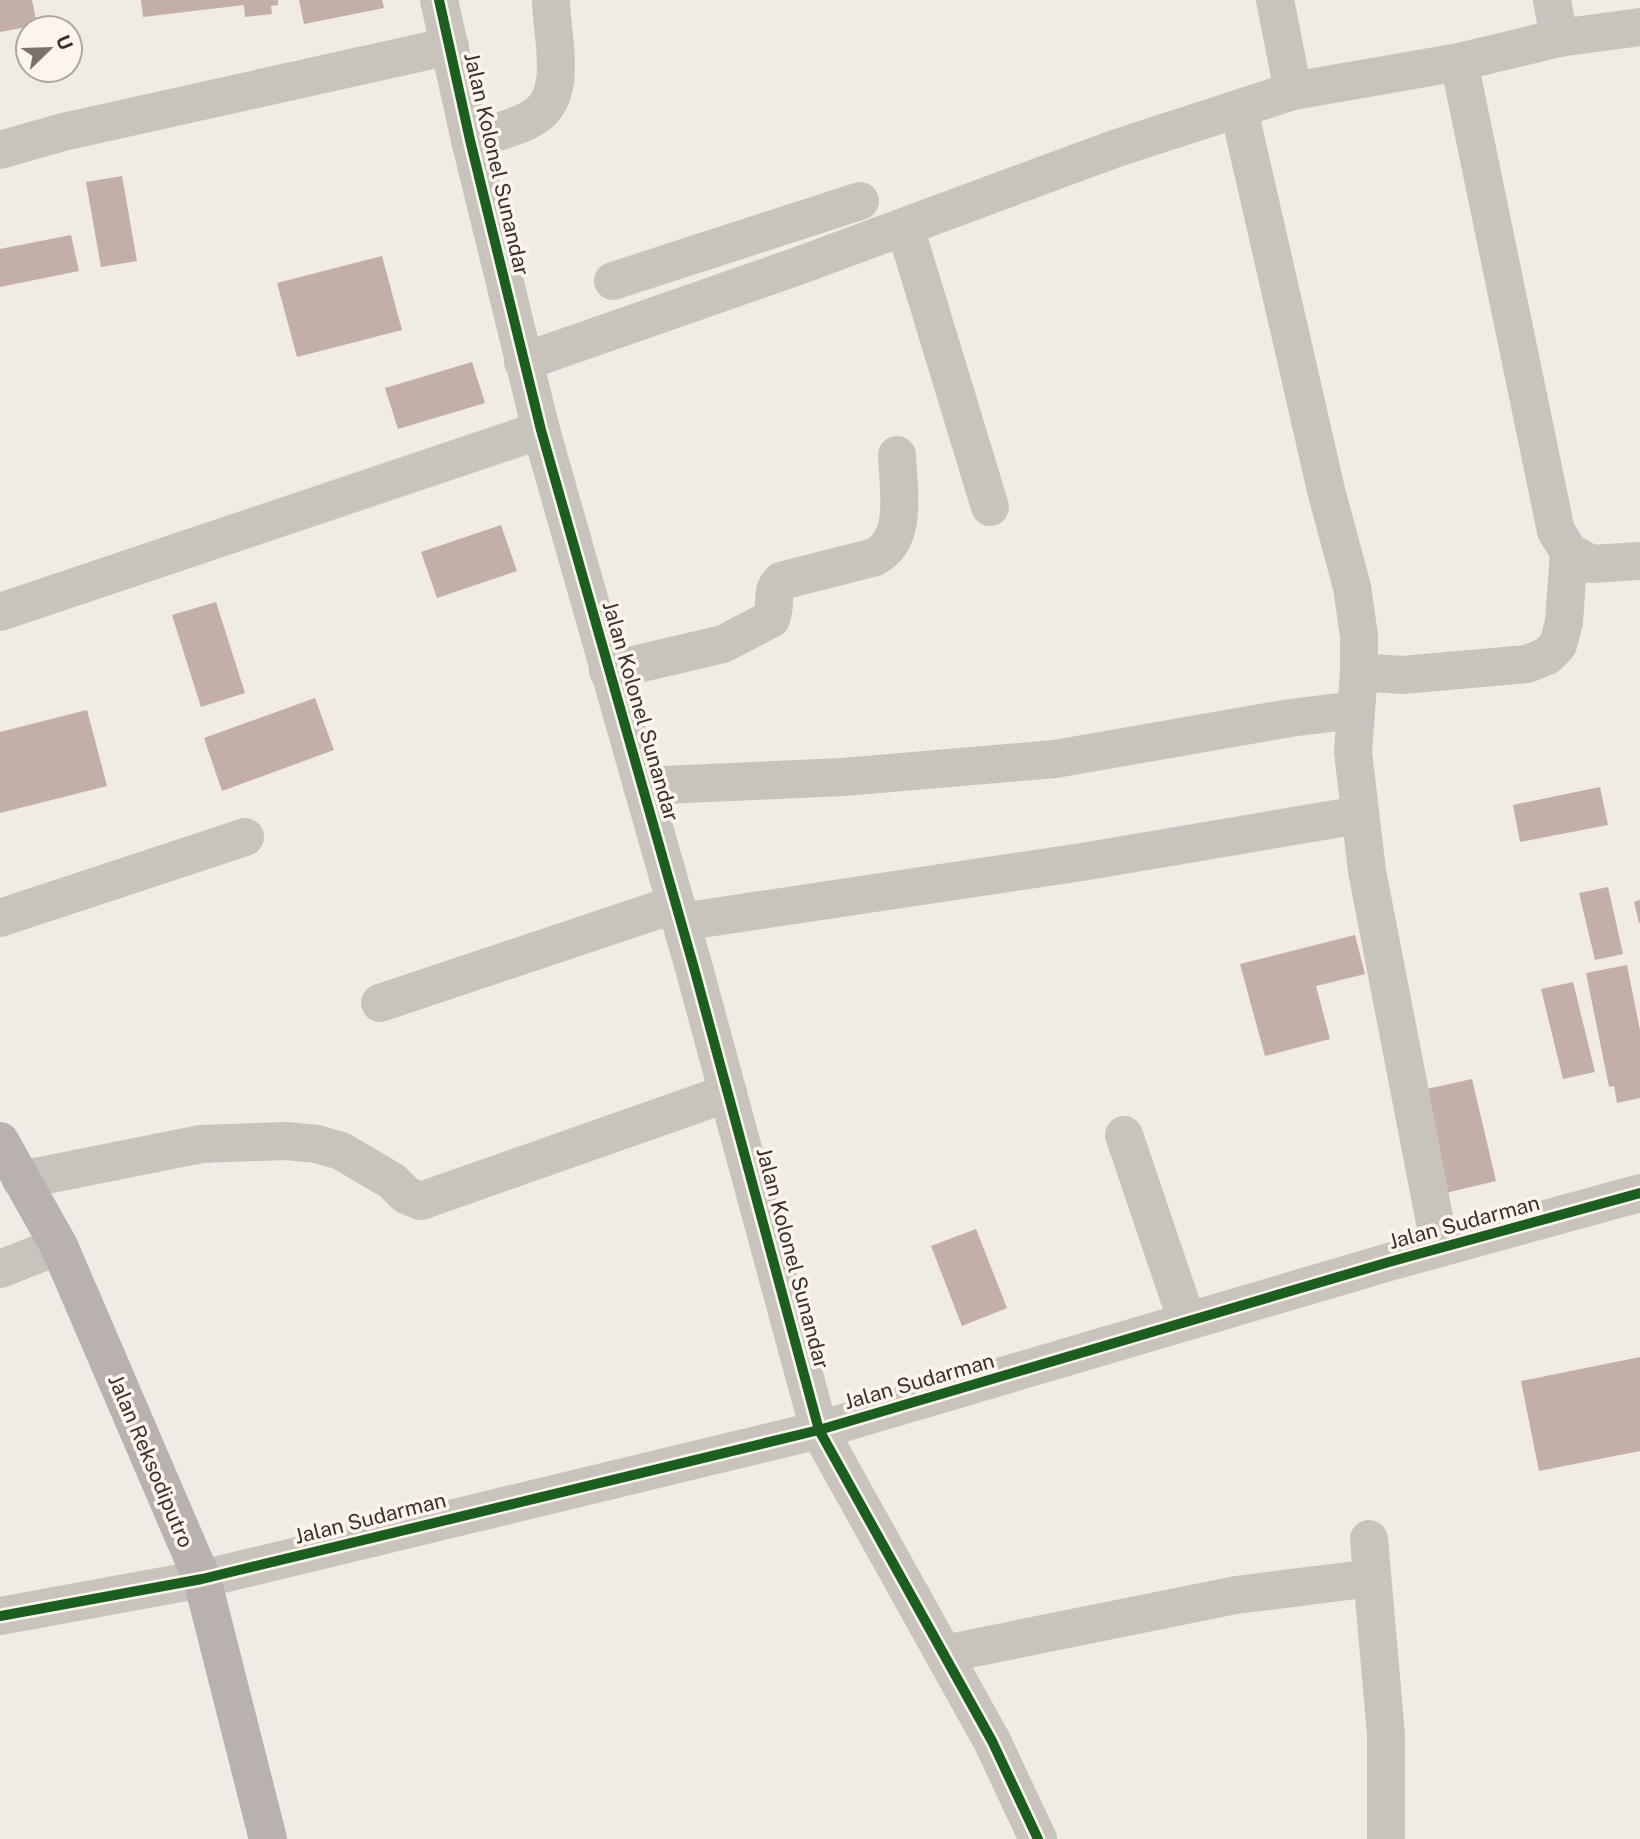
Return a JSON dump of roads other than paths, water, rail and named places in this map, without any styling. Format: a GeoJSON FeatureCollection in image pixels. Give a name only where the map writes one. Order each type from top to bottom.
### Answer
{"type":"FeatureCollection","features":[{"type":"Feature","properties":{"kind":"main road","name":"Jalan Reksodiputro"},"geometry":{"type":"LineString","coordinates":[[0,1142],[59,1246],[204,1586],[268,1839]]}},
{"type":"Feature","properties":{"kind":"street","name":"Jalan Kolonel Sunandar"},"geometry":{"type":"LineString","coordinates":[[439,0],[470,140],[541,430],[678,913],[819,1430],[992,1741],[1038,1839]]}},
{"type":"Feature","properties":{"kind":"street"},"geometry":{"type":"LineString","coordinates":[[470,140],[525,121],[548,105],[556,78],[551,0]]}},
{"type":"Feature","properties":{"kind":"street"},"geometry":{"type":"LineString","coordinates":[[1275,0],[1293,91]]}},
{"type":"Feature","properties":{"kind":"street"},"geometry":{"type":"LineString","coordinates":[[1552,0],[1559,38]]}},
{"type":"Feature","properties":{"kind":"street"},"geometry":{"type":"LineString","coordinates":[[523,362],[821,258],[1118,148],[1293,91],[1459,62],[1559,38],[1640,27]]}},
{"type":"Feature","properties":{"kind":"street"},"geometry":{"type":"LineString","coordinates":[[0,150],[63,132],[450,46]]}},
{"type":"Feature","properties":{"kind":"street"},"geometry":{"type":"LineString","coordinates":[[1459,62],[1556,531],[1569,552],[1591,564],[1640,561]]}},
{"type":"Feature","properties":{"kind":"street"},"geometry":{"type":"LineString","coordinates":[[1239,110],[1326,490],[1352,587],[1359,636],[1353,752],[1359,815],[1367,871],[1440,1248]]}},
{"type":"Feature","properties":{"kind":"street"},"geometry":{"type":"LineString","coordinates":[[613,281],[860,201]]}},
{"type":"Feature","properties":{"kind":"street"},"geometry":{"type":"LineString","coordinates":[[806,218],[821,258]]}},
{"type":"Feature","properties":{"kind":"street"},"geometry":{"type":"LineString","coordinates":[[905,227],[989,507]]}},
{"type":"Feature","properties":{"kind":"street"},"geometry":{"type":"LineString","coordinates":[[0,612],[541,430]]}},
{"type":"Feature","properties":{"kind":"street"},"geometry":{"type":"LineString","coordinates":[[608,671],[723,644],[771,619],[774,593],[781,581],[875,557],[887,551],[898,519],[897,455]]}},
{"type":"Feature","properties":{"kind":"street"},"geometry":{"type":"LineString","coordinates":[[1359,672],[1402,675],[1527,664],[1547,656],[1558,645],[1564,622],[1569,552]]}},
{"type":"Feature","properties":{"kind":"street"},"geometry":{"type":"LineString","coordinates":[[642,786],[843,777],[1055,759],[1290,718],[1354,710]]}},
{"type":"Feature","properties":{"kind":"street"},"geometry":{"type":"LineString","coordinates":[[380,1003],[678,913],[1082,862],[1359,815]]}},
{"type":"Feature","properties":{"kind":"street"},"geometry":{"type":"LineString","coordinates":[[0,918],[245,837]]}},
{"type":"Feature","properties":{"kind":"street"},"geometry":{"type":"LineString","coordinates":[[22,1180],[201,1144],[286,1141],[317,1144],[341,1151],[392,1181],[406,1195],[421,1201],[728,1093]]}},
{"type":"Feature","properties":{"kind":"street"},"geometry":{"type":"LineString","coordinates":[[1124,1135],[1187,1321]]}},
{"type":"Feature","properties":{"kind":"street","name":"Jalan Sudarman"},"geometry":{"type":"LineString","coordinates":[[0,1616],[204,1586],[819,1430],[1187,1321],[1640,1193]]}},
{"type":"Feature","properties":{"kind":"street"},"geometry":{"type":"LineString","coordinates":[[0,1269],[59,1246]]}},
{"type":"Feature","properties":{"kind":"street"},"geometry":{"type":"LineString","coordinates":[[1369,1539],[1386,1735],[1386,1839]]}},
{"type":"Feature","properties":{"kind":"street"},"geometry":{"type":"LineString","coordinates":[[944,1654],[1236,1595],[1372,1578]]}}]}
